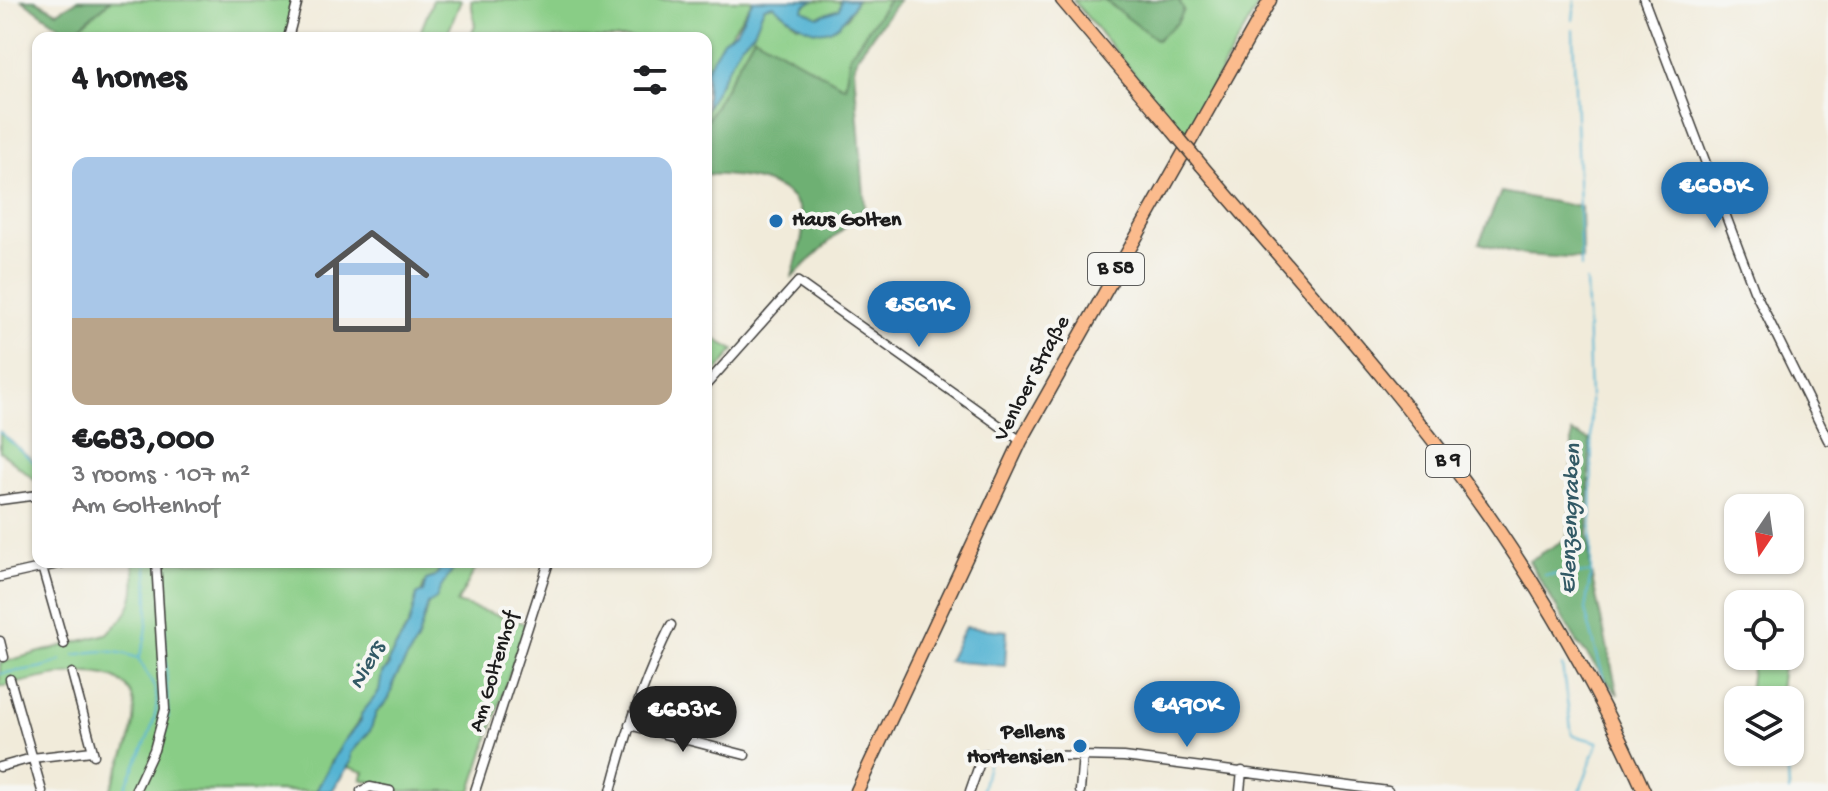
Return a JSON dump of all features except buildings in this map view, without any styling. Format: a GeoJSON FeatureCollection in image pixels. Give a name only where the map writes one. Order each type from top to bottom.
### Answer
{"type":"FeatureCollection","features":[{"type":"Feature","properties":{"kind":"main road","name":"B 9"},"geometry":{"type":"LineString","coordinates":[[1062,0],[1419,426],[1491,519],[1578,657],[1644,791]]}},
{"type":"Feature","properties":{"kind":"main road","name":"Venloer Straße"},"geometry":{"type":"LineString","coordinates":[[857,791],[1021,441],[1270,0]]}},
{"type":"Feature","properties":{"kind":"street"},"geometry":{"type":"LineString","coordinates":[[290,32],[298,0]]}},
{"type":"Feature","properties":{"kind":"street"},"geometry":{"type":"LineString","coordinates":[[1644,0],[1754,290],[1828,440]]}},
{"type":"Feature","properties":{"kind":"street"},"geometry":{"type":"LineString","coordinates":[[712,378],[798,282],[1021,441]]}},
{"type":"Feature","properties":{"kind":"street"},"geometry":{"type":"LineString","coordinates":[[0,500],[32,496]]}},
{"type":"Feature","properties":{"kind":"street"},"geometry":{"type":"LineString","coordinates":[[0,577],[38,568]]}},
{"type":"Feature","properties":{"kind":"street"},"geometry":{"type":"LineString","coordinates":[[42,568],[64,644]]}},
{"type":"Feature","properties":{"kind":"street"},"geometry":{"type":"LineString","coordinates":[[135,791],[154,750],[165,709],[156,568]]}},
{"type":"Feature","properties":{"kind":"street","name":"Am Goltenhof"},"geometry":{"type":"LineString","coordinates":[[475,791],[547,568]]}},
{"type":"Feature","properties":{"kind":"street"},"geometry":{"type":"LineString","coordinates":[[611,791],[629,725],[648,672],[671,625]]}},
{"type":"Feature","properties":{"kind":"street"},"geometry":{"type":"LineString","coordinates":[[0,641],[4,657]]}},
{"type":"Feature","properties":{"kind":"street"},"geometry":{"type":"LineString","coordinates":[[0,767],[32,758],[93,753],[72,673]]}},
{"type":"Feature","properties":{"kind":"street"},"geometry":{"type":"LineString","coordinates":[[10,679],[42,791]]}},
{"type":"Feature","properties":{"kind":"street"},"geometry":{"type":"LineString","coordinates":[[629,725],[745,755]]}},
{"type":"Feature","properties":{"kind":"street"},"geometry":{"type":"LineString","coordinates":[[970,791],[983,754],[1083,754],[1388,791]]}},
{"type":"Feature","properties":{"kind":"street"},"geometry":{"type":"LineString","coordinates":[[1080,791],[1083,754]]}},
{"type":"Feature","properties":{"kind":"street"},"geometry":{"type":"LineString","coordinates":[[1240,791],[1242,771]]}},
{"type":"Feature","properties":{"kind":"street"},"geometry":{"type":"LineString","coordinates":[[361,791],[375,787],[390,791]]}},
{"type":"Feature","properties":{"kind":"green space"},"geometry":{"type":"Polygon","coordinates":[[[22,0],[35,0],[57,12],[78,0],[111,0],[73,32],[68,32],[22,0]]]}},
{"type":"Feature","properties":{"kind":"green space"},"geometry":{"type":"Polygon","coordinates":[[[111,0],[296,0],[288,32],[73,32],[111,0]]]}},
{"type":"Feature","properties":{"kind":"green space"},"geometry":{"type":"Polygon","coordinates":[[[433,0],[461,0],[448,32],[420,32],[433,0]]]}},
{"type":"Feature","properties":{"kind":"green space"},"geometry":{"type":"Polygon","coordinates":[[[471,0],[753,0],[712,61],[712,32],[472,32],[475,26],[471,0]]]}},
{"type":"Feature","properties":{"kind":"green space"},"geometry":{"type":"Polygon","coordinates":[[[814,0],[842,1],[839,9],[818,17],[803,11],[803,6],[814,0]]]}},
{"type":"Feature","properties":{"kind":"green space"},"geometry":{"type":"Polygon","coordinates":[[[856,0],[889,0],[850,55],[845,87],[754,36],[712,111],[712,94],[741,44],[754,32],[764,7],[773,4],[797,25],[847,18],[856,0]]]}},
{"type":"Feature","properties":{"kind":"green space"},"geometry":{"type":"Polygon","coordinates":[[[889,0],[899,0],[858,55],[854,68],[865,208],[792,277],[803,228],[799,207],[790,196],[765,182],[712,174],[712,111],[754,36],[845,87],[850,55],[889,0]]]}},
{"type":"Feature","properties":{"kind":"green space"},"geometry":{"type":"Polygon","coordinates":[[[1073,0],[1261,0],[1185,135],[1073,0]]]}},
{"type":"Feature","properties":{"kind":"green space"},"geometry":{"type":"Polygon","coordinates":[[[1104,0],[1179,0],[1184,10],[1177,23],[1157,40],[1104,0]]]}},
{"type":"Feature","properties":{"kind":"green space"},"geometry":{"type":"Polygon","coordinates":[[[1501,192],[1581,207],[1582,259],[1524,255],[1479,243],[1501,192]]]}},
{"type":"Feature","properties":{"kind":"green space"},"geometry":{"type":"Polygon","coordinates":[[[712,337],[734,350],[712,378],[712,337]]]}},
{"type":"Feature","properties":{"kind":"green space"},"geometry":{"type":"Polygon","coordinates":[[[0,432],[32,460],[32,478],[0,451],[0,432]]]}},
{"type":"Feature","properties":{"kind":"green space"},"geometry":{"type":"Polygon","coordinates":[[[1572,433],[1590,440],[1588,534],[1591,573],[1618,695],[1577,642],[1529,561],[1567,538],[1572,505],[1572,433]]]}},
{"type":"Feature","properties":{"kind":"green space"},"geometry":{"type":"Polygon","coordinates":[[[134,568],[440,568],[435,577],[426,580],[409,624],[389,659],[379,692],[334,757],[316,791],[110,791],[134,721],[132,697],[122,683],[106,675],[85,673],[0,687],[0,663],[106,634],[127,611],[135,584],[134,568]]]}},
{"type":"Feature","properties":{"kind":"green space"},"geometry":{"type":"Polygon","coordinates":[[[454,568],[476,568],[457,603],[526,624],[471,791],[401,791],[361,779],[364,772],[345,766],[351,761],[350,753],[370,731],[376,713],[389,699],[394,680],[417,641],[428,604],[454,568]]]}},
{"type":"Feature","properties":{"kind":"green space"},"geometry":{"type":"Polygon","coordinates":[[[1752,670],[1782,670],[1781,686],[1750,686],[1752,670]]]}},
{"type":"Feature","properties":{"kind":"water"},"geometry":{"type":"Polygon","coordinates":[[[753,0],[814,0],[803,10],[818,17],[839,9],[841,0],[856,0],[838,25],[818,31],[797,23],[773,5],[764,7],[754,32],[741,44],[712,97],[712,59],[723,40],[736,31],[753,0]]]}},
{"type":"Feature","properties":{"kind":"water"},"geometry":{"type":"Polygon","coordinates":[[[440,568],[454,568],[436,599],[428,604],[417,641],[394,681],[389,699],[376,713],[370,731],[351,753],[351,762],[332,791],[316,791],[343,742],[379,692],[382,673],[389,667],[389,659],[409,625],[417,594],[423,592],[426,580],[435,577],[440,568]]]}},
{"type":"Feature","properties":{"kind":"water"},"geometry":{"type":"Polygon","coordinates":[[[965,627],[1007,631],[1005,666],[948,661],[965,627]]]}},
{"type":"Feature","properties":{"kind":"waterway","name":"Elenzengraben"},"geometry":{"type":"LineString","coordinates":[[1573,20],[1575,0]]}},
{"type":"Feature","properties":{"kind":"waterway","name":"Elenzengraben"},"geometry":{"type":"LineString","coordinates":[[1573,30],[1581,267]]}},
{"type":"Feature","properties":{"kind":"waterway","name":"Elenzengraben"},"geometry":{"type":"LineString","coordinates":[[1586,281],[1592,457],[1591,573],[1585,610],[1604,680],[1655,791]]}},
{"type":"Feature","properties":{"kind":"waterway"},"geometry":{"type":"LineString","coordinates":[[0,432],[32,461]]}},
{"type":"Feature","properties":{"kind":"waterway"},"geometry":{"type":"LineString","coordinates":[[139,657],[146,636],[147,568]]}},
{"type":"Feature","properties":{"kind":"waterway"},"geometry":{"type":"LineString","coordinates":[[162,568],[163,581]]}},
{"type":"Feature","properties":{"kind":"waterway"},"geometry":{"type":"LineString","coordinates":[[1545,575],[1591,573]]}},
{"type":"Feature","properties":{"kind":"waterway"},"geometry":{"type":"LineString","coordinates":[[163,588],[168,718]]}},
{"type":"Feature","properties":{"kind":"waterway"},"geometry":{"type":"LineString","coordinates":[[75,655],[107,651],[138,658],[155,689],[155,717],[124,791]]}},
{"type":"Feature","properties":{"kind":"waterway"},"geometry":{"type":"LineString","coordinates":[[0,674],[39,668],[61,660]]}},
{"type":"Feature","properties":{"kind":"waterway","name":"Elenzengraben"},"geometry":{"type":"LineString","coordinates":[[1562,666],[1572,735],[1598,742],[1580,791]]}},
{"type":"Feature","properties":{"kind":"waterway"},"geometry":{"type":"LineString","coordinates":[[158,750],[166,729]]}},
{"type":"Feature","properties":{"kind":"waterway"},"geometry":{"type":"LineString","coordinates":[[982,791],[988,764]]}},
{"type":"Feature","properties":{"kind":"waterway"},"geometry":{"type":"LineString","coordinates":[[1788,766],[1789,791]]}},
{"type":"Feature","properties":{"kind":"place","name":"Haus Golten"},"geometry":{"type":"Point","coordinates":[776,221]}},
{"type":"Feature","properties":{"kind":"place","name":"Pellens Hortensien"},"geometry":{"type":"Point","coordinates":[1080,746]}},
{"type":"Feature","properties":{"kind":"water label","name":"Niers"},"geometry":{"type":"Point","coordinates":[368,666]}}]}
